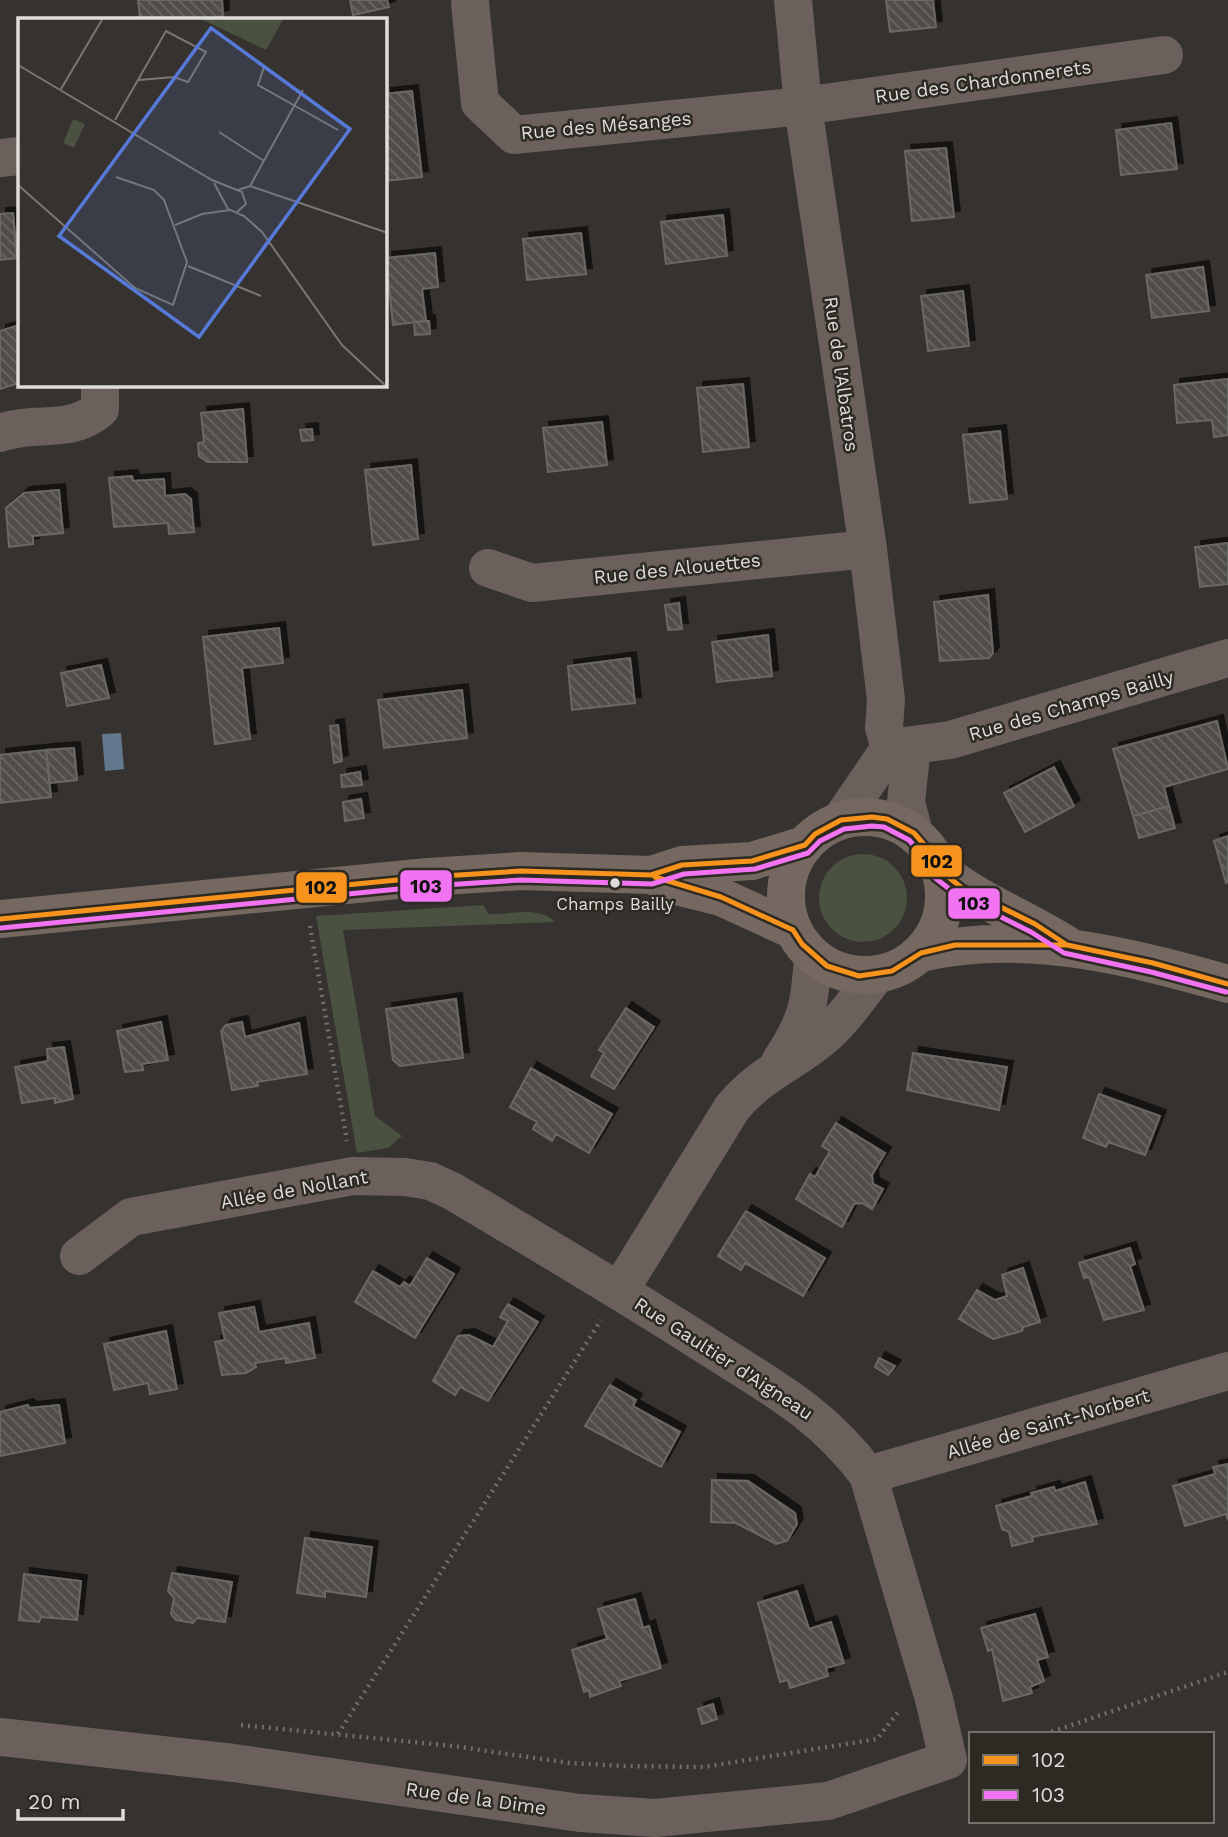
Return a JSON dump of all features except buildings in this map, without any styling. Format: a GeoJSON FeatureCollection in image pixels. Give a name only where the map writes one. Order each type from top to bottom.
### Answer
{"type":"FeatureCollection","features":[{"type":"Feature","properties":{"kind":"main road"},"geometry":{"type":"LineString","coordinates":[[651,875],[681,887],[720,897],[803,943],[842,972],[876,975],[892,971],[921,953],[938,929],[945,900],[941,871],[935,857],[914,833],[879,818],[841,820],[816,834],[793,864],[786,886],[787,908],[803,943]]}},
{"type":"Feature","properties":{"kind":"main road"},"geometry":{"type":"LineString","coordinates":[[0,919],[442,876],[521,871],[651,875],[682,865],[752,861],[805,845]]}},
{"type":"Feature","properties":{"kind":"main road"},"geometry":{"type":"LineString","coordinates":[[941,871],[962,888],[1035,924],[1067,945]]}},
{"type":"Feature","properties":{"kind":"main road"},"geometry":{"type":"LineString","coordinates":[[921,953],[981,944],[1067,945],[1153,963],[1228,984]]}},
{"type":"Feature","properties":{"kind":"street","name":"Rue de l'Albatros"},"geometry":{"type":"LineString","coordinates":[[793,0],[803,106],[868,549],[886,700],[884,728],[901,747]]}},
{"type":"Feature","properties":{"kind":"street","name":"Rue des Mésanges"},"geometry":{"type":"LineString","coordinates":[[470,3],[480,103],[514,135],[803,106]]}},
{"type":"Feature","properties":{"kind":"street","name":"Rue des Chardonnerets"},"geometry":{"type":"LineString","coordinates":[[803,106],[1164,55]]}},
{"type":"Feature","properties":{"kind":"street"},"geometry":{"type":"LineString","coordinates":[[0,158],[18,156]]}},
{"type":"Feature","properties":{"kind":"street"},"geometry":{"type":"LineString","coordinates":[[0,433],[16,427],[44,427],[87,421],[100,409],[100,387]]}},
{"type":"Feature","properties":{"kind":"street","name":"Rue des Alouettes"},"geometry":{"type":"LineString","coordinates":[[488,568],[532,583],[868,549]]}},
{"type":"Feature","properties":{"kind":"street","name":"Rue des Champs Bailly"},"geometry":{"type":"LineString","coordinates":[[901,747],[950,740],[1228,658]]}},
{"type":"Feature","properties":{"kind":"street"},"geometry":{"type":"LineString","coordinates":[[841,820],[901,747]]}},
{"type":"Feature","properties":{"kind":"street"},"geometry":{"type":"LineString","coordinates":[[901,747],[905,802],[914,833]]}},
{"type":"Feature","properties":{"kind":"street","name":"Rue Gaultier d'Aigneau"},"geometry":{"type":"LineString","coordinates":[[777,1067],[805,1020],[810,1003],[803,943]]}},
{"type":"Feature","properties":{"kind":"street","name":"Rue Gaultier d'Aigneau"},"geometry":{"type":"LineString","coordinates":[[876,975],[832,1030],[777,1067],[746,1092],[732,1108],[620,1290],[794,1400],[824,1424],[868,1475],[934,1699],[948,1760]]}},
{"type":"Feature","properties":{"kind":"street","name":"Allée de Nollant"},"geometry":{"type":"LineString","coordinates":[[79,1256],[131,1217],[353,1176],[382,1174],[430,1181],[620,1290]]}},
{"type":"Feature","properties":{"kind":"street","name":"Allée de Saint-Norbert"},"geometry":{"type":"LineString","coordinates":[[868,1475],[1228,1371]]}},
{"type":"Feature","properties":{"kind":"street","name":"Rue de la Dime"},"geometry":{"type":"LineString","coordinates":[[0,1737],[234,1763],[580,1813],[655,1818],[828,1801],[948,1760]]}},
{"type":"Feature","properties":{"kind":"path"},"geometry":{"type":"LineString","coordinates":[[308,913],[353,1176]]}},
{"type":"Feature","properties":{"kind":"path"},"geometry":{"type":"LineString","coordinates":[[338,1734],[620,1290]]}},
{"type":"Feature","properties":{"kind":"path"},"geometry":{"type":"LineString","coordinates":[[1051,1732],[1228,1672]]}},
{"type":"Feature","properties":{"kind":"path"},"geometry":{"type":"LineString","coordinates":[[234,1763],[241,1723],[453,1746],[569,1763],[704,1767],[877,1739],[900,1711],[934,1699]]}},
{"type":"Feature","properties":{"kind":"green space"},"geometry":{"type":"Polygon","coordinates":[[[863,854],[888,861],[900,873],[907,898],[900,923],[888,935],[863,942],[838,935],[826,923],[819,898],[826,873],[838,861],[863,854]]]}},
{"type":"Feature","properties":{"kind":"green space"},"geometry":{"type":"Polygon","coordinates":[[[483,905],[489,914],[533,912],[555,922],[343,930],[375,1116],[402,1136],[388,1148],[357,1153],[316,916],[483,905]]]}},
{"type":"Feature","properties":{"kind":"water"},"geometry":{"type":"Polygon","coordinates":[[[121,733],[124,769],[105,771],[102,734],[121,733]]]}},
{"type":"Feature","properties":{"kind":"transit line","name":"102"},"geometry":{"type":"LineString","coordinates":[[0,919],[428,877],[521,871],[651,875],[682,865],[752,861],[805,845],[815,834],[841,820],[872,817],[887,819],[914,833],[935,857],[941,871],[962,888],[1035,924],[1067,945],[1153,963],[1228,984]]}},
{"type":"Feature","properties":{"kind":"transit line","name":"103"},"geometry":{"type":"LineString","coordinates":[[1,928],[429,886],[521,880],[652,884],[684,874],[755,869],[808,853],[820,841],[844,829],[872,826],[884,827],[909,840],[928,862],[934,877],[957,895],[1031,932],[1064,953],[1226,992]]}},
{"type":"Feature","properties":{"kind":"transit line","name":"102"},"geometry":{"type":"LineString","coordinates":[[655,877],[721,897],[793,930]]}},
{"type":"Feature","properties":{"kind":"transit line","name":"102"},"geometry":{"type":"LineString","coordinates":[[793,930],[802,944],[827,966],[859,976],[892,971],[921,953],[955,945],[1065,945]]}},
{"type":"Feature","properties":{"kind":"place","name":"Champs Bailly"},"geometry":{"type":"Point","coordinates":[615,883]}}]}
